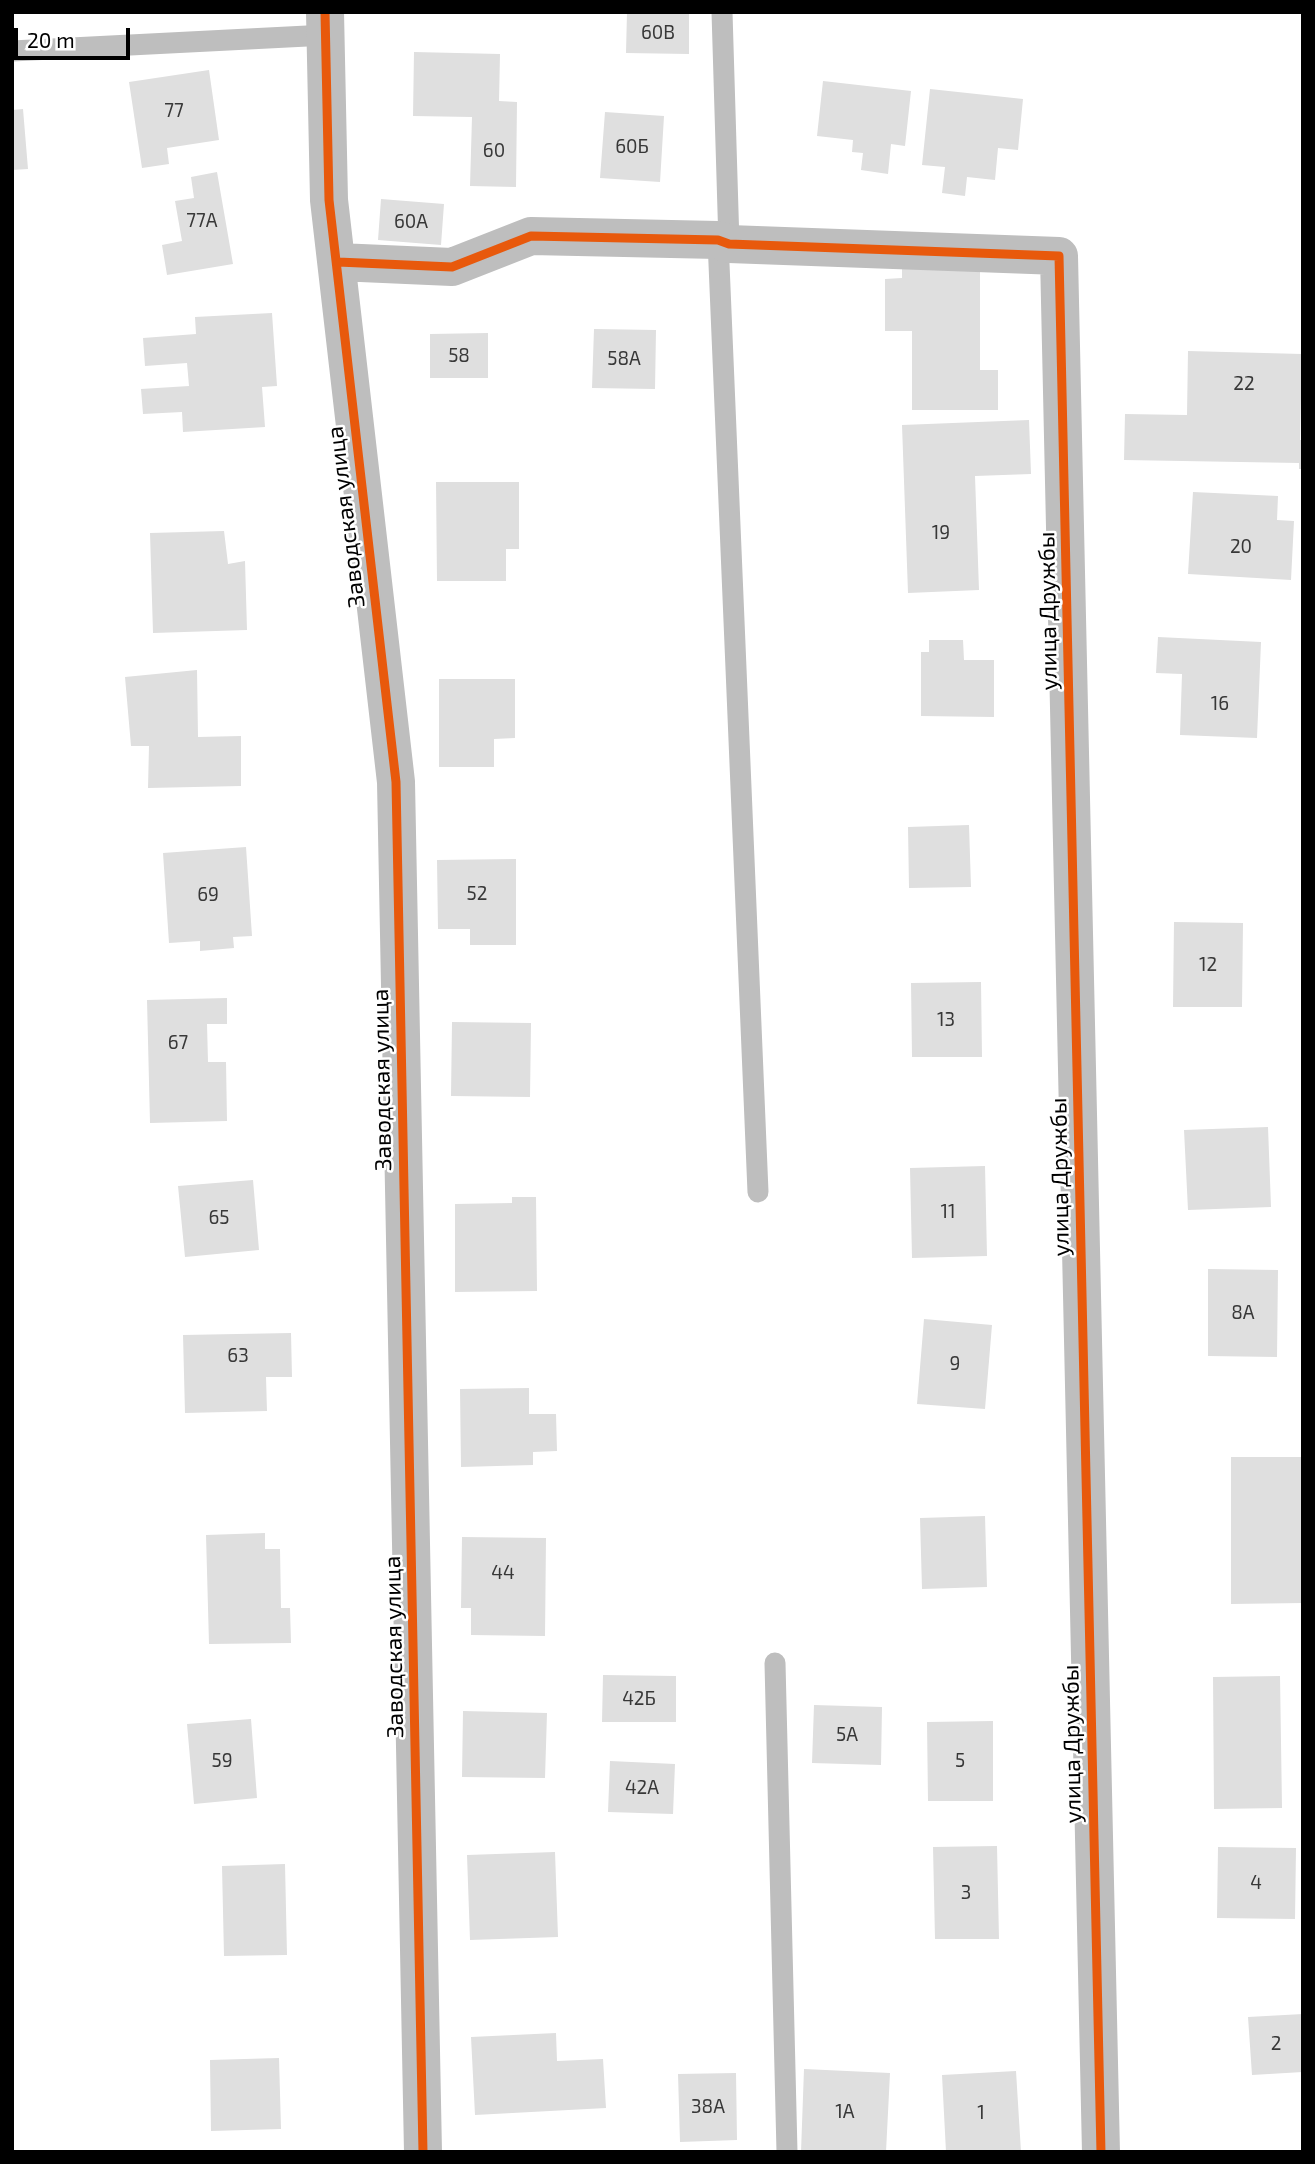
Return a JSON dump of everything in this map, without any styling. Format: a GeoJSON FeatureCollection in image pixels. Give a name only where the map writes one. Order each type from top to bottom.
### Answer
{"type":"FeatureCollection","features":[{"type":"Feature","properties":{"kind":"street","name":"Заводская улица"},"geometry":{"type":"LineString","coordinates":[[326,23],[329,200],[396,782],[423,2152]]}},
{"type":"Feature","properties":{"kind":"street"},"geometry":{"type":"LineString","coordinates":[[338,262],[452,267],[531,236],[724,242]]}},
{"type":"Feature","properties":{"kind":"street","name":"улица Дружбы"},"geometry":{"type":"LineString","coordinates":[[724,242],[1006,251],[1059,256],[1101,2152]]}},
{"type":"Feature","properties":{"kind":"lane"},"geometry":{"type":"LineString","coordinates":[[722,12],[724,242],[758,1192]]}},
{"type":"Feature","properties":{"kind":"lane"},"geometry":{"type":"LineString","coordinates":[[12,51],[326,23]]}},
{"type":"Feature","properties":{"kind":"lane"},"geometry":{"type":"LineString","coordinates":[[775,1663],[787,2152]]}},
{"type":"Feature","properties":{"kind":"building"},"geometry":{"type":"Polygon","coordinates":[[[627,12],[689,12],[689,54],[626,53],[627,12]]]}},
{"type":"Feature","properties":{"kind":"building"},"geometry":{"type":"Polygon","coordinates":[[[414,52],[500,54],[499,101],[517,102],[516,187],[470,186],[472,117],[413,116],[414,52]]]}},
{"type":"Feature","properties":{"kind":"building"},"geometry":{"type":"Polygon","coordinates":[[[209,70],[219,140],[167,148],[169,164],[142,168],[129,82],[209,70]]]}},
{"type":"Feature","properties":{"kind":"building"},"geometry":{"type":"Polygon","coordinates":[[[823,81],[911,91],[905,146],[891,144],[888,174],[861,170],[863,153],[852,152],[853,140],[817,136],[823,81]]]}},
{"type":"Feature","properties":{"kind":"building"},"geometry":{"type":"Polygon","coordinates":[[[930,89],[1023,99],[1018,150],[998,148],[995,180],[967,177],[965,196],[942,193],[945,167],[922,165],[930,89]]]}},
{"type":"Feature","properties":{"kind":"building"},"geometry":{"type":"Polygon","coordinates":[[[23,109],[28,169],[12,170],[12,110],[23,109]]]}},
{"type":"Feature","properties":{"kind":"building"},"geometry":{"type":"Polygon","coordinates":[[[605,112],[664,116],[660,182],[600,178],[605,112]]]}},
{"type":"Feature","properties":{"kind":"building"},"geometry":{"type":"Polygon","coordinates":[[[217,172],[233,264],[167,275],[162,245],[182,241],[175,201],[194,198],[191,177],[217,172]]]}},
{"type":"Feature","properties":{"kind":"building"},"geometry":{"type":"Polygon","coordinates":[[[381,199],[444,204],[441,245],[378,240],[381,199]]]}},
{"type":"Feature","properties":{"kind":"building"},"geometry":{"type":"Polygon","coordinates":[[[902,239],[980,239],[980,370],[998,370],[998,410],[912,410],[912,331],[885,331],[885,279],[902,278],[902,239]]]}},
{"type":"Feature","properties":{"kind":"building"},"geometry":{"type":"Polygon","coordinates":[[[272,313],[277,386],[262,387],[265,427],[183,432],[182,412],[143,414],[141,389],[189,386],[187,363],[145,366],[143,338],[196,334],[195,317],[272,313]]]}},
{"type":"Feature","properties":{"kind":"building"},"geometry":{"type":"Polygon","coordinates":[[[594,329],[656,330],[655,389],[592,388],[594,329]]]}},
{"type":"Feature","properties":{"kind":"building"},"geometry":{"type":"Polygon","coordinates":[[[488,333],[488,378],[430,378],[430,334],[488,333]]]}},
{"type":"Feature","properties":{"kind":"building"},"geometry":{"type":"Polygon","coordinates":[[[1188,351],[1302,354],[1300,440],[1303,440],[1303,469],[1299,469],[1299,463],[1124,460],[1125,414],[1187,415],[1188,351]]]}},
{"type":"Feature","properties":{"kind":"building"},"geometry":{"type":"Polygon","coordinates":[[[1029,420],[1031,474],[975,476],[979,590],[908,593],[902,425],[1029,420]]]}},
{"type":"Feature","properties":{"kind":"building"},"geometry":{"type":"Polygon","coordinates":[[[436,482],[519,482],[519,549],[506,549],[506,581],[437,581],[436,482]]]}},
{"type":"Feature","properties":{"kind":"building"},"geometry":{"type":"Polygon","coordinates":[[[1193,492],[1278,496],[1277,520],[1294,521],[1291,580],[1188,574],[1193,492]]]}},
{"type":"Feature","properties":{"kind":"building"},"geometry":{"type":"Polygon","coordinates":[[[224,531],[228,564],[245,561],[247,630],[153,633],[150,533],[224,531]]]}},
{"type":"Feature","properties":{"kind":"building"},"geometry":{"type":"Polygon","coordinates":[[[1158,637],[1261,642],[1257,738],[1180,735],[1182,674],[1156,673],[1158,637]]]}},
{"type":"Feature","properties":{"kind":"building"},"geometry":{"type":"Polygon","coordinates":[[[929,640],[963,640],[964,660],[994,660],[994,717],[921,716],[921,652],[929,652],[929,640]]]}},
{"type":"Feature","properties":{"kind":"building"},"geometry":{"type":"Polygon","coordinates":[[[197,670],[198,737],[241,736],[241,786],[148,788],[149,746],[131,746],[125,677],[197,670]]]}},
{"type":"Feature","properties":{"kind":"building"},"geometry":{"type":"Polygon","coordinates":[[[439,679],[515,679],[515,738],[494,739],[494,767],[439,767],[439,679]]]}},
{"type":"Feature","properties":{"kind":"building"},"geometry":{"type":"Polygon","coordinates":[[[969,825],[971,887],[909,888],[908,827],[969,825]]]}},
{"type":"Feature","properties":{"kind":"building"},"geometry":{"type":"Polygon","coordinates":[[[246,847],[252,936],[233,937],[234,948],[200,951],[200,941],[169,943],[163,853],[246,847]]]}},
{"type":"Feature","properties":{"kind":"building"},"geometry":{"type":"Polygon","coordinates":[[[516,859],[516,945],[470,945],[470,929],[438,929],[437,860],[516,859]]]}},
{"type":"Feature","properties":{"kind":"building"},"geometry":{"type":"Polygon","coordinates":[[[1174,922],[1243,923],[1242,1007],[1173,1007],[1174,922]]]}},
{"type":"Feature","properties":{"kind":"building"},"geometry":{"type":"Polygon","coordinates":[[[981,982],[982,1057],[912,1057],[911,983],[981,982]]]}},
{"type":"Feature","properties":{"kind":"building"},"geometry":{"type":"Polygon","coordinates":[[[227,998],[227,1024],[207,1024],[208,1062],[226,1062],[227,1121],[150,1123],[147,1000],[227,998]]]}},
{"type":"Feature","properties":{"kind":"building"},"geometry":{"type":"Polygon","coordinates":[[[452,1022],[531,1023],[530,1097],[451,1096],[452,1022]]]}},
{"type":"Feature","properties":{"kind":"building"},"geometry":{"type":"Polygon","coordinates":[[[1268,1127],[1271,1207],[1188,1210],[1184,1130],[1268,1127]]]}},
{"type":"Feature","properties":{"kind":"building"},"geometry":{"type":"Polygon","coordinates":[[[985,1166],[987,1256],[912,1258],[910,1168],[985,1166]]]}},
{"type":"Feature","properties":{"kind":"building"},"geometry":{"type":"Polygon","coordinates":[[[253,1180],[259,1250],[185,1257],[178,1186],[253,1180]]]}},
{"type":"Feature","properties":{"kind":"building"},"geometry":{"type":"Polygon","coordinates":[[[512,1197],[536,1197],[537,1291],[455,1292],[455,1204],[512,1203],[512,1197]]]}},
{"type":"Feature","properties":{"kind":"building"},"geometry":{"type":"Polygon","coordinates":[[[1208,1269],[1278,1270],[1277,1357],[1208,1356],[1208,1269]]]}},
{"type":"Feature","properties":{"kind":"building"},"geometry":{"type":"Polygon","coordinates":[[[924,1319],[992,1325],[985,1409],[917,1404],[924,1319]]]}},
{"type":"Feature","properties":{"kind":"building"},"geometry":{"type":"Polygon","coordinates":[[[291,1333],[292,1377],[266,1377],[267,1411],[185,1413],[183,1335],[291,1333]]]}},
{"type":"Feature","properties":{"kind":"building"},"geometry":{"type":"Polygon","coordinates":[[[529,1388],[529,1414],[556,1414],[557,1451],[533,1452],[533,1465],[461,1467],[460,1389],[529,1388]]]}},
{"type":"Feature","properties":{"kind":"building"},"geometry":{"type":"Polygon","coordinates":[[[1231,1457],[1303,1457],[1303,1603],[1231,1604],[1231,1457]]]}},
{"type":"Feature","properties":{"kind":"building"},"geometry":{"type":"Polygon","coordinates":[[[985,1516],[987,1587],[922,1589],[920,1518],[985,1516]]]}},
{"type":"Feature","properties":{"kind":"building"},"geometry":{"type":"Polygon","coordinates":[[[265,1533],[265,1549],[280,1549],[281,1608],[290,1608],[291,1643],[209,1644],[206,1535],[265,1533]]]}},
{"type":"Feature","properties":{"kind":"building"},"geometry":{"type":"Polygon","coordinates":[[[462,1537],[546,1538],[545,1636],[471,1635],[471,1608],[461,1608],[462,1537]]]}},
{"type":"Feature","properties":{"kind":"building"},"geometry":{"type":"Polygon","coordinates":[[[603,1675],[676,1676],[676,1722],[602,1722],[603,1675]]]}},
{"type":"Feature","properties":{"kind":"building"},"geometry":{"type":"Polygon","coordinates":[[[1280,1676],[1282,1808],[1214,1809],[1213,1677],[1280,1676]]]}},
{"type":"Feature","properties":{"kind":"building"},"geometry":{"type":"Polygon","coordinates":[[[814,1705],[882,1707],[881,1765],[812,1763],[814,1705]]]}},
{"type":"Feature","properties":{"kind":"building"},"geometry":{"type":"Polygon","coordinates":[[[463,1711],[547,1713],[545,1778],[462,1777],[463,1711]]]}},
{"type":"Feature","properties":{"kind":"building"},"geometry":{"type":"Polygon","coordinates":[[[251,1719],[257,1798],[194,1804],[187,1724],[251,1719]]]}},
{"type":"Feature","properties":{"kind":"building"},"geometry":{"type":"Polygon","coordinates":[[[993,1721],[993,1801],[928,1801],[927,1722],[993,1721]]]}},
{"type":"Feature","properties":{"kind":"building"},"geometry":{"type":"Polygon","coordinates":[[[610,1761],[675,1764],[673,1814],[608,1812],[610,1761]]]}},
{"type":"Feature","properties":{"kind":"building"},"geometry":{"type":"Polygon","coordinates":[[[997,1846],[999,1939],[935,1939],[933,1847],[997,1846]]]}},
{"type":"Feature","properties":{"kind":"building"},"geometry":{"type":"Polygon","coordinates":[[[1218,1847],[1296,1848],[1295,1919],[1217,1918],[1218,1847]]]}},
{"type":"Feature","properties":{"kind":"building"},"geometry":{"type":"Polygon","coordinates":[[[555,1852],[558,1937],[470,1940],[467,1855],[555,1852]]]}},
{"type":"Feature","properties":{"kind":"building"},"geometry":{"type":"Polygon","coordinates":[[[285,1864],[287,1955],[224,1956],[222,1866],[285,1864]]]}},
{"type":"Feature","properties":{"kind":"building"},"geometry":{"type":"Polygon","coordinates":[[[1303,2014],[1303,2072],[1252,2075],[1248,2017],[1303,2014]]]}},
{"type":"Feature","properties":{"kind":"building"},"geometry":{"type":"Polygon","coordinates":[[[556,2033],[557,2061],[603,2059],[606,2108],[475,2115],[471,2037],[556,2033]]]}},
{"type":"Feature","properties":{"kind":"building"},"geometry":{"type":"Polygon","coordinates":[[[279,2058],[281,2129],[211,2131],[210,2060],[279,2058]]]}},
{"type":"Feature","properties":{"kind":"building"},"geometry":{"type":"Polygon","coordinates":[[[804,2069],[890,2073],[886,2152],[801,2152],[804,2069]]]}},
{"type":"Feature","properties":{"kind":"building"},"geometry":{"type":"Polygon","coordinates":[[[1016,2071],[1021,2152],[946,2152],[942,2075],[1016,2071]]]}},
{"type":"Feature","properties":{"kind":"building"},"geometry":{"type":"Polygon","coordinates":[[[736,2073],[737,2140],[680,2142],[678,2074],[736,2073]]]}},
{"type":"Feature","properties":{"kind":"cycle path"},"geometry":{"type":"LineString","coordinates":[[325,12],[329,200],[396,782],[423,2152]]}},
{"type":"Feature","properties":{"kind":"cycle path"},"geometry":{"type":"LineString","coordinates":[[338,262],[452,267],[531,236],[718,240],[729,244],[1059,256],[1101,2152]]}}]}
